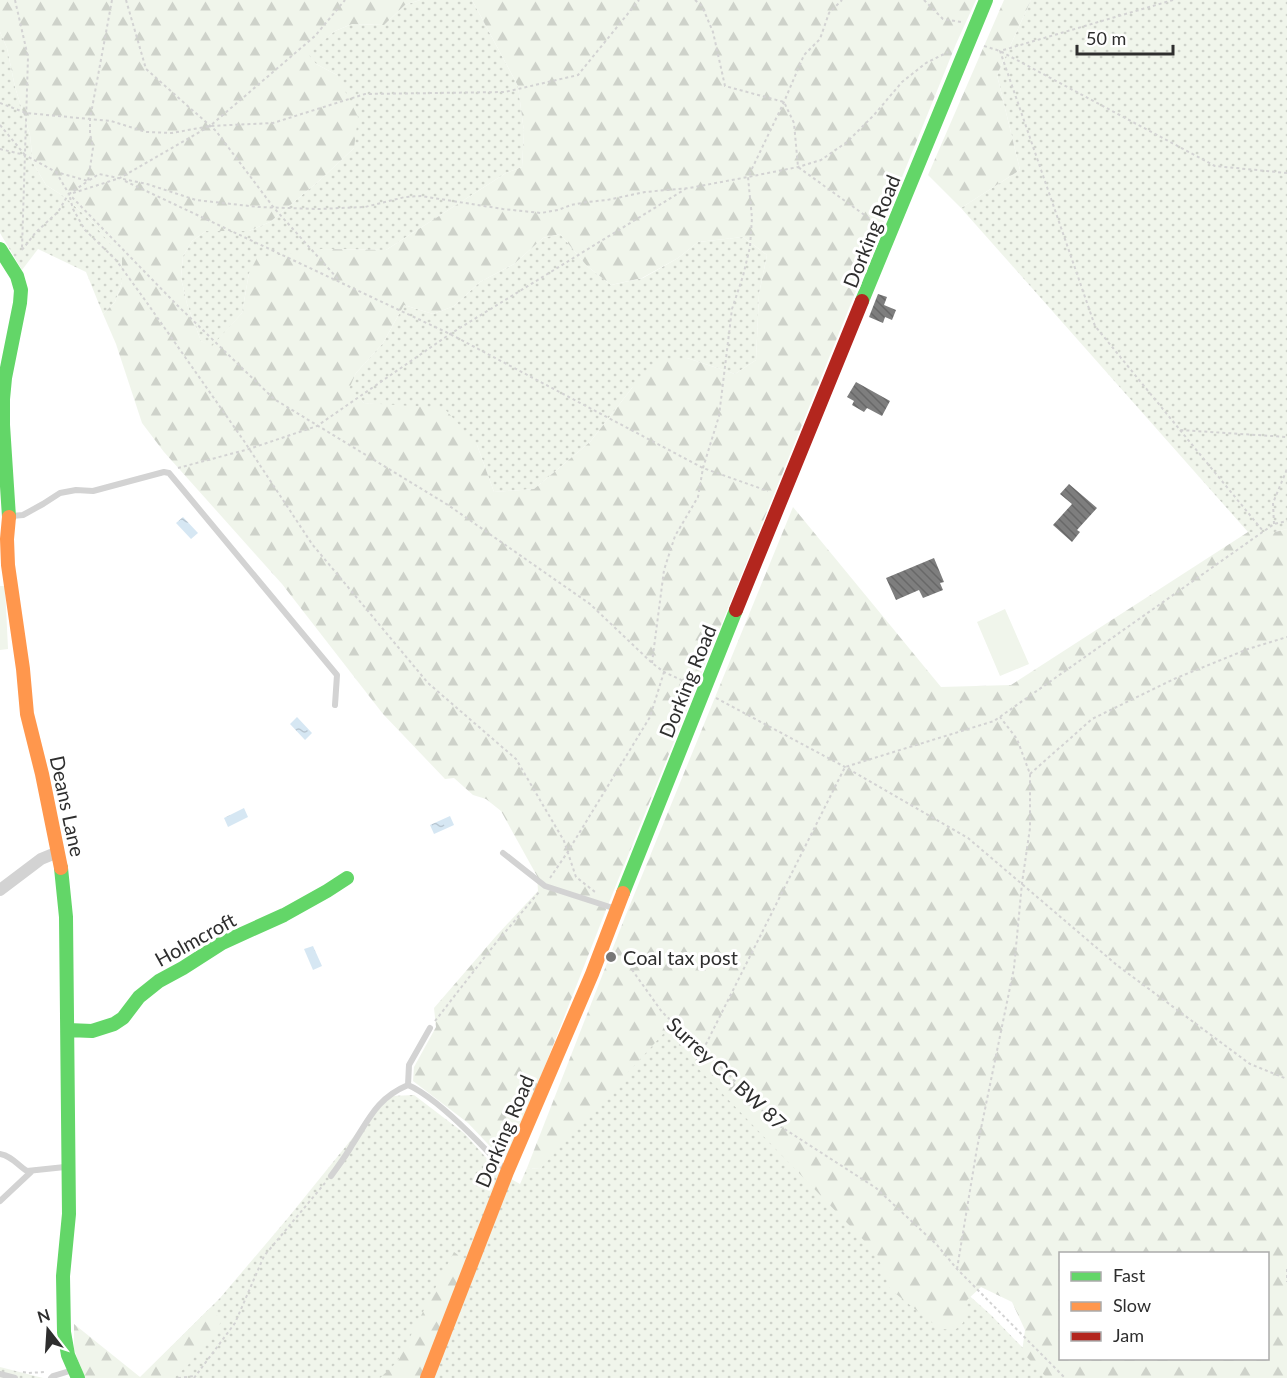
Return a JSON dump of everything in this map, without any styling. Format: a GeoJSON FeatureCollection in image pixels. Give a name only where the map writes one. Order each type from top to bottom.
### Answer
{"type":"FeatureCollection","features":[{"type":"Feature","properties":{"kind":"main road","name":"Dorking Road"},"geometry":{"type":"LineString","coordinates":[[428,1378],[507,1172],[592,975],[782,496],[986,0]]}},
{"type":"Feature","properties":{"kind":"main road","name":"Deans Lane"},"geometry":{"type":"LineString","coordinates":[[0,249],[17,276],[21,290],[2,400],[9,517],[8,566],[27,714],[58,852],[66,917],[69,1214],[63,1276],[64,1332],[68,1355],[76,1374]]}},
{"type":"Feature","properties":{"kind":"main road","name":"Holmcroft"},"geometry":{"type":"LineString","coordinates":[[68,1030],[92,1031],[114,1024],[123,1018],[139,997],[159,981],[222,942],[284,915],[347,878]]}},
{"type":"Feature","properties":{"kind":"street"},"geometry":{"type":"LineString","coordinates":[[0,890],[41,859],[58,852]]}},
{"type":"Feature","properties":{"kind":"lane"},"geometry":{"type":"LineString","coordinates":[[9,517],[23,515],[60,493],[76,490],[93,491],[166,472],[172,475],[337,675],[335,705]]}},
{"type":"Feature","properties":{"kind":"lane"},"geometry":{"type":"LineString","coordinates":[[503,853],[545,886],[617,909]]}},
{"type":"Feature","properties":{"kind":"lane"},"geometry":{"type":"LineString","coordinates":[[408,1085],[409,1065],[430,1028]]}},
{"type":"Feature","properties":{"kind":"lane"},"geometry":{"type":"LineString","coordinates":[[408,1085],[421,1092],[457,1120],[507,1172]]}},
{"type":"Feature","properties":{"kind":"lane"},"geometry":{"type":"LineString","coordinates":[[331,1176],[375,1109],[386,1097],[408,1085]]}},
{"type":"Feature","properties":{"kind":"lane"},"geometry":{"type":"LineString","coordinates":[[0,1154],[11,1157],[23,1169],[32,1171],[69,1167]]}},
{"type":"Feature","properties":{"kind":"lane"},"geometry":{"type":"LineString","coordinates":[[0,1201],[32,1171]]}},
{"type":"Feature","properties":{"kind":"lane"},"geometry":{"type":"LineString","coordinates":[[0,1374],[15,1378]]}},
{"type":"Feature","properties":{"kind":"lane"},"geometry":{"type":"LineString","coordinates":[[51,1375],[76,1374]]}},
{"type":"Feature","properties":{"kind":"path"},"geometry":{"type":"LineString","coordinates":[[15,0],[28,57],[22,258]]}},
{"type":"Feature","properties":{"kind":"path"},"geometry":{"type":"LineString","coordinates":[[88,181],[93,148],[90,119],[112,0]]}},
{"type":"Feature","properties":{"kind":"path"},"geometry":{"type":"LineString","coordinates":[[126,0],[146,69],[216,131],[274,208],[339,280]]}},
{"type":"Feature","properties":{"kind":"path"},"geometry":{"type":"LineString","coordinates":[[69,194],[120,178],[210,126],[315,36],[345,0]]}},
{"type":"Feature","properties":{"kind":"path"},"geometry":{"type":"LineString","coordinates":[[0,103],[26,113],[111,121],[146,132],[172,133],[210,126],[273,123],[365,94],[505,92],[578,75],[639,0]]}},
{"type":"Feature","properties":{"kind":"path"},"geometry":{"type":"LineString","coordinates":[[695,0],[702,6],[713,32],[725,86],[784,102],[794,123],[798,166],[891,234]]}},
{"type":"Feature","properties":{"kind":"path"},"geometry":{"type":"LineString","coordinates":[[652,663],[664,570],[675,536],[698,497],[703,468],[719,416],[732,309],[750,247],[752,218],[748,177],[804,55],[820,39],[829,13],[842,0]]}},
{"type":"Feature","properties":{"kind":"path"},"geometry":{"type":"LineString","coordinates":[[924,0],[944,19],[975,24]]}},
{"type":"Feature","properties":{"kind":"path"},"geometry":{"type":"LineString","coordinates":[[1000,51],[1173,0]]}},
{"type":"Feature","properties":{"kind":"path"},"geometry":{"type":"LineString","coordinates":[[22,250],[36,232],[58,212],[69,194],[99,174],[147,184],[196,200],[274,208],[365,207],[405,197],[422,196],[541,213],[587,202],[645,192],[689,188],[748,177],[821,160],[847,142],[902,82],[926,63],[970,42],[1000,51],[1215,166],[1287,173]]}},
{"type":"Feature","properties":{"kind":"path"},"geometry":{"type":"LineString","coordinates":[[1000,51],[1095,326],[1263,531]]}},
{"type":"Feature","properties":{"kind":"path"},"geometry":{"type":"LineString","coordinates":[[0,125],[25,155]]}},
{"type":"Feature","properties":{"kind":"path"},"geometry":{"type":"LineString","coordinates":[[0,148],[25,155],[56,172],[88,181]]}},
{"type":"Feature","properties":{"kind":"path"},"geometry":{"type":"LineString","coordinates":[[56,172],[69,194],[176,304],[274,399],[448,505],[590,604],[664,672],[845,767],[968,838],[1118,966],[1250,1064],[1287,1079]]}},
{"type":"Feature","properties":{"kind":"path"},"geometry":{"type":"LineString","coordinates":[[120,178],[450,334],[703,468],[782,496]]}},
{"type":"Feature","properties":{"kind":"path"},"geometry":{"type":"LineString","coordinates":[[161,473],[249,449],[317,426],[450,334],[689,188]]}},
{"type":"Feature","properties":{"kind":"path"},"geometry":{"type":"LineString","coordinates":[[69,194],[73,209],[85,230],[116,260],[249,449],[312,544],[428,682],[516,759],[564,841],[576,877],[617,909]]}},
{"type":"Feature","properties":{"kind":"path"},"geometry":{"type":"LineString","coordinates":[[1180,430],[1287,437]]}},
{"type":"Feature","properties":{"kind":"path"},"geometry":{"type":"LineString","coordinates":[[1274,524],[1273,503],[1287,469]]}},
{"type":"Feature","properties":{"kind":"path"},"geometry":{"type":"LineString","coordinates":[[703,1050],[845,767],[994,721],[1263,531],[1274,524],[1287,521]]}},
{"type":"Feature","properties":{"kind":"path"},"geometry":{"type":"LineString","coordinates":[[1030,774],[1092,719],[1174,679],[1248,649],[1287,637]]}},
{"type":"Feature","properties":{"kind":"path"},"geometry":{"type":"LineString","coordinates":[[430,1028],[495,944],[545,886],[567,853],[650,717],[664,672]]}},
{"type":"Feature","properties":{"kind":"path"},"geometry":{"type":"LineString","coordinates":[[957,1269],[977,1148],[1014,968],[1030,828],[1030,774],[1017,739],[1000,717]]}},
{"type":"Feature","properties":{"kind":"path","name":"Surrey CC BW 87"},"geometry":{"type":"LineString","coordinates":[[617,949],[662,1012],[730,1076],[772,1120],[876,1188],[938,1245],[957,1269],[1065,1378]]}},
{"type":"Feature","properties":{"kind":"path"},"geometry":{"type":"LineString","coordinates":[[178,1378],[195,1377],[235,1323],[264,1256],[331,1176]]}},
{"type":"Feature","properties":{"kind":"path"},"geometry":{"type":"LineString","coordinates":[[1287,1269],[1287,1282]]}},
{"type":"Feature","properties":{"kind":"path"},"geometry":{"type":"LineString","coordinates":[[19,1371],[51,1375]]}},
{"type":"Feature","properties":{"kind":"green space"},"geometry":{"type":"Polygon","coordinates":[[[0,0],[420,0],[405,5],[384,25],[352,24],[335,31],[308,54],[316,64],[337,75],[358,117],[354,148],[270,222],[249,231],[206,231],[192,241],[183,256],[181,278],[187,304],[201,341],[212,346],[242,313],[249,273],[257,258],[322,249],[386,250],[506,173],[522,167],[524,132],[518,86],[472,0],[976,0],[956,44],[606,910],[509,1158],[502,1159],[468,1123],[413,1081],[414,1067],[436,1027],[434,1008],[538,891],[537,876],[501,811],[486,799],[473,795],[454,778],[445,779],[383,714],[282,584],[164,452],[142,423],[116,344],[103,314],[115,302],[122,282],[122,258],[92,222],[65,197],[46,185],[33,163],[30,135],[15,87],[7,48],[0,32],[0,0]],[[560,234],[543,238],[514,264],[480,282],[454,306],[433,314],[404,305],[383,343],[356,373],[349,389],[364,403],[444,408],[477,445],[494,492],[534,489],[590,442],[632,388],[662,361],[687,358],[735,374],[756,360],[759,294],[767,255],[743,237],[698,242],[678,258],[642,278],[611,285],[587,266],[560,234]]]}},
{"type":"Feature","properties":{"kind":"green space"},"geometry":{"type":"Polygon","coordinates":[[[420,0],[472,0],[518,86],[524,132],[522,167],[506,173],[386,250],[322,249],[249,273],[242,313],[212,347],[201,341],[187,304],[181,278],[183,256],[192,241],[206,231],[249,231],[270,222],[354,148],[337,75],[316,64],[307,54],[335,31],[352,24],[384,25],[405,5],[420,0]]]}},
{"type":"Feature","properties":{"kind":"green space"},"geometry":{"type":"Polygon","coordinates":[[[1004,0],[1031,0],[997,75],[1020,170],[961,208],[928,175],[1004,0]]]}},
{"type":"Feature","properties":{"kind":"green space"},"geometry":{"type":"Polygon","coordinates":[[[1031,0],[1287,0],[1287,529],[1275,532],[1248,532],[961,208],[1020,170],[997,75],[1031,0]]]}},
{"type":"Feature","properties":{"kind":"green space"},"geometry":{"type":"Polygon","coordinates":[[[0,32],[7,48],[15,87],[30,135],[33,163],[46,185],[65,197],[92,222],[123,258],[122,282],[115,302],[103,314],[86,272],[38,249],[22,270],[0,233],[0,32]]]}},
{"type":"Feature","properties":{"kind":"green space"},"geometry":{"type":"Polygon","coordinates":[[[560,234],[587,266],[611,285],[643,278],[678,258],[698,242],[743,237],[767,255],[759,294],[756,360],[735,374],[687,358],[632,388],[590,442],[534,489],[494,492],[477,445],[394,406],[364,403],[348,389],[356,373],[383,343],[404,305],[433,314],[454,306],[480,282],[514,264],[543,238],[560,234]]]}},
{"type":"Feature","properties":{"kind":"green space"},"geometry":{"type":"Polygon","coordinates":[[[793,507],[941,687],[1011,685],[1248,532],[1275,532],[1287,529],[1287,1378],[1047,1378],[1022,1352],[1025,1330],[1012,1302],[981,1287],[967,1300],[963,1323],[955,1330],[942,1329],[890,1289],[877,1254],[664,1033],[540,1169],[527,1168],[625,917],[793,507]]]}},
{"type":"Feature","properties":{"kind":"green space"},"geometry":{"type":"Polygon","coordinates":[[[0,586],[5,586],[8,649],[0,650],[0,586]]]}},
{"type":"Feature","properties":{"kind":"green space"},"geometry":{"type":"Polygon","coordinates":[[[1005,609],[1029,664],[1000,676],[977,622],[1005,609]]]}},
{"type":"Feature","properties":{"kind":"green space"},"geometry":{"type":"Polygon","coordinates":[[[660,1020],[991,1315],[1052,1378],[102,1378],[141,1377],[220,1298],[363,1125],[392,1096],[414,1095],[464,1133],[499,1172],[520,1184],[527,1168],[540,1169],[660,1020]]]}},
{"type":"Feature","properties":{"kind":"green space"},"geometry":{"type":"Polygon","coordinates":[[[454,1252],[468,1262],[422,1378],[380,1378],[397,1362],[454,1252]]]}},
{"type":"Feature","properties":{"kind":"green space"},"geometry":{"type":"Polygon","coordinates":[[[210,1308],[222,1321],[189,1364],[174,1378],[85,1378],[74,1349],[74,1324],[140,1377],[210,1308]]]}},
{"type":"Feature","properties":{"kind":"green space"},"geometry":{"type":"Polygon","coordinates":[[[0,1367],[43,1378],[0,1378],[0,1367]]]}},
{"type":"Feature","properties":{"kind":"water"},"geometry":{"type":"Polygon","coordinates":[[[183,517],[198,533],[191,539],[176,523],[183,517]]]}},
{"type":"Feature","properties":{"kind":"water"},"geometry":{"type":"Polygon","coordinates":[[[297,717],[312,733],[305,740],[290,724],[297,717]]]}},
{"type":"Feature","properties":{"kind":"water"},"geometry":{"type":"Polygon","coordinates":[[[244,808],[248,817],[228,827],[224,818],[244,808]]]}},
{"type":"Feature","properties":{"kind":"water"},"geometry":{"type":"Polygon","coordinates":[[[450,816],[454,825],[434,834],[430,825],[450,816]]]}},
{"type":"Feature","properties":{"kind":"water"},"geometry":{"type":"Polygon","coordinates":[[[313,946],[322,966],[313,970],[304,949],[313,946]]]}},
{"type":"Feature","properties":{"kind":"building"},"geometry":{"type":"Polygon","coordinates":[[[878,294],[887,297],[884,305],[896,310],[892,320],[885,317],[883,323],[869,317],[878,294]]]}},
{"type":"Feature","properties":{"kind":"building"},"geometry":{"type":"Polygon","coordinates":[[[856,382],[890,401],[882,416],[867,408],[864,412],[852,405],[854,401],[847,397],[856,382]]]}},
{"type":"Feature","properties":{"kind":"building"},"geometry":{"type":"Polygon","coordinates":[[[1069,484],[1097,508],[1077,530],[1080,532],[1072,542],[1053,525],[1072,504],[1060,494],[1069,484]]]}},
{"type":"Feature","properties":{"kind":"building"},"geometry":{"type":"Polygon","coordinates":[[[934,558],[944,582],[940,583],[943,590],[923,598],[919,590],[896,600],[886,578],[934,558]]]}},
{"type":"Feature","properties":{"kind":"traffic: fast"},"geometry":{"type":"LineString","coordinates":[[862,301],[986,0]]}},
{"type":"Feature","properties":{"kind":"traffic: fast"},"geometry":{"type":"LineString","coordinates":[[0,249],[17,276],[21,290],[3,399],[9,517]]}},
{"type":"Feature","properties":{"kind":"traffic: fast"},"geometry":{"type":"LineString","coordinates":[[623,893],[736,610]]}},
{"type":"Feature","properties":{"kind":"traffic: fast"},"geometry":{"type":"LineString","coordinates":[[61,868],[66,917],[69,1214],[63,1276],[64,1332],[68,1355],[78,1378]]}},
{"type":"Feature","properties":{"kind":"traffic: fast"},"geometry":{"type":"LineString","coordinates":[[68,1030],[92,1031],[114,1024],[123,1018],[139,997],[159,981],[222,943],[284,915],[347,878]]}},
{"type":"Feature","properties":{"kind":"traffic: slow"},"geometry":{"type":"LineString","coordinates":[[9,517],[8,565],[27,714],[61,868]]}},
{"type":"Feature","properties":{"kind":"traffic: slow"},"geometry":{"type":"LineString","coordinates":[[427,1378],[507,1172],[592,974],[623,893]]}},
{"type":"Feature","properties":{"kind":"traffic: jam"},"geometry":{"type":"LineString","coordinates":[[736,610],[862,301]]}},
{"type":"Feature","properties":{"kind":"place","name":"Coal tax post"},"geometry":{"type":"Point","coordinates":[611,957]}}]}
